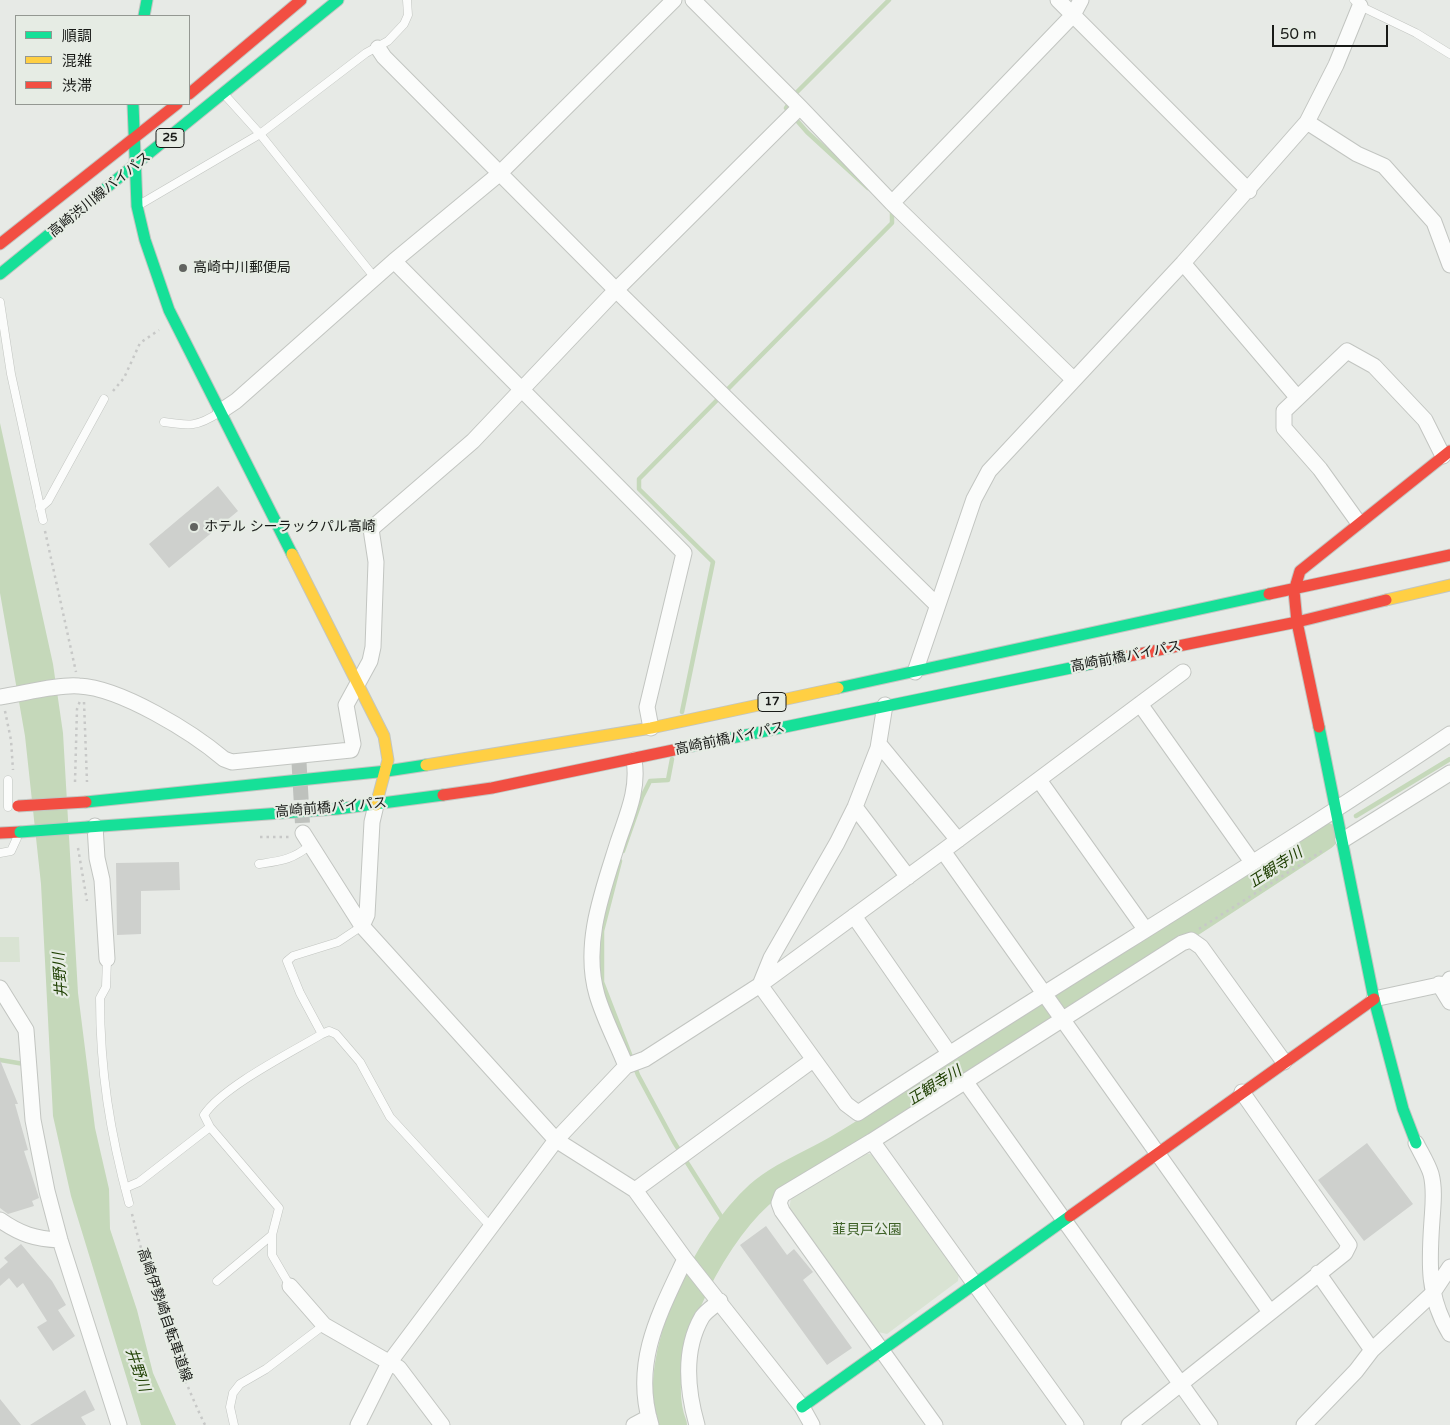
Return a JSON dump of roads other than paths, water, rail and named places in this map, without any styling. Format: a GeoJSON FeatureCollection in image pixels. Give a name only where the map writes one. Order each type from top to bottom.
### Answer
{"type":"FeatureCollection","features":[{"type":"Feature","properties":{"kind":"main road"},"geometry":{"type":"LineString","coordinates":[[144,15],[147,0]]}},
{"type":"Feature","properties":{"kind":"main road"},"geometry":{"type":"LineString","coordinates":[[190,93],[301,0]]}},
{"type":"Feature","properties":{"kind":"main road","name":"高崎渋川線バイパス"},"geometry":{"type":"LineString","coordinates":[[0,274],[136,166],[338,0]]}},
{"type":"Feature","properties":{"kind":"main road"},"geometry":{"type":"LineString","coordinates":[[133,105],[136,138],[135,194],[137,206],[145,240],[169,310],[384,736],[388,760],[387,771],[376,805]]}},
{"type":"Feature","properties":{"kind":"main road","name":"高崎渋川線バイパス"},"geometry":{"type":"LineString","coordinates":[[0,244],[136,138],[175,105]]}},
{"type":"Feature","properties":{"kind":"main road"},"geometry":{"type":"LineString","coordinates":[[1416,1143],[1403,1109],[1374,999],[1337,810],[1296,622],[1294,591],[1300,571],[1358,522],[1446,453]]}},
{"type":"Feature","properties":{"kind":"main road","name":"高崎前橋バイパス"},"geometry":{"type":"LineString","coordinates":[[9,807],[86,802],[387,771],[651,728],[1294,591],[1450,555]]}},
{"type":"Feature","properties":{"kind":"main road","name":"高崎前橋バイパス"},"geometry":{"type":"LineString","coordinates":[[0,833],[376,805],[492,788],[634,760],[885,705],[1296,622],[1450,585]]}},
{"type":"Feature","properties":{"kind":"main road"},"geometry":{"type":"LineString","coordinates":[[802,1407],[1374,999]]}},
{"type":"Feature","properties":{"kind":"street"},"geometry":{"type":"LineString","coordinates":[[221,411],[244,395],[394,261],[500,174],[674,0]]}},
{"type":"Feature","properties":{"kind":"street"},"geometry":{"type":"LineString","coordinates":[[693,0],[800,107],[892,203],[1073,379]]}},
{"type":"Feature","properties":{"kind":"street"},"geometry":{"type":"LineString","coordinates":[[1058,0],[1249,191]]}},
{"type":"Feature","properties":{"kind":"street"},"geometry":{"type":"LineString","coordinates":[[892,203],[1073,15],[1081,0]]}},
{"type":"Feature","properties":{"kind":"street"},"geometry":{"type":"LineString","coordinates":[[915,672],[974,499],[989,471],[1073,379],[1184,263],[1308,122],[1336,64],[1357,3]]}},
{"type":"Feature","properties":{"kind":"street"},"geometry":{"type":"LineString","coordinates":[[378,48],[384,57],[616,290],[937,605]]}},
{"type":"Feature","properties":{"kind":"street"},"geometry":{"type":"LineString","coordinates":[[3,700],[76,682],[116,696],[153,713],[191,734],[224,759],[232,762],[299,758],[351,750],[353,744],[346,705],[370,660],[373,647],[376,562],[371,529],[466,448],[616,290],[800,107]]}},
{"type":"Feature","properties":{"kind":"street"},"geometry":{"type":"LineString","coordinates":[[1308,122],[1356,154],[1384,166],[1434,222],[1450,265]]}},
{"type":"Feature","properties":{"kind":"street"},"geometry":{"type":"LineString","coordinates":[[394,261],[684,553],[648,707],[651,728]]}},
{"type":"Feature","properties":{"kind":"street"},"geometry":{"type":"LineString","coordinates":[[1184,263],[1297,397]]}},
{"type":"Feature","properties":{"kind":"street"},"geometry":{"type":"LineString","coordinates":[[1358,522],[1320,469],[1284,428],[1284,411],[1347,351],[1374,366],[1424,420],[1446,453]]}},
{"type":"Feature","properties":{"kind":"street"},"geometry":{"type":"LineString","coordinates":[[358,1425],[389,1363],[490,1226],[556,1140],[627,1066],[644,1060],[760,985],[1183,672]]}},
{"type":"Feature","properties":{"kind":"street"},"geometry":{"type":"LineString","coordinates":[[1140,704],[1252,862]]}},
{"type":"Feature","properties":{"kind":"street"},"geometry":{"type":"LineString","coordinates":[[760,985],[771,958],[837,843],[855,807],[879,744],[885,705]]}},
{"type":"Feature","properties":{"kind":"street"},"geometry":{"type":"LineString","coordinates":[[760,985],[846,1104],[858,1113],[949,1053],[1045,996],[1146,929],[1337,810],[1450,734]]}},
{"type":"Feature","properties":{"kind":"street"},"geometry":{"type":"LineString","coordinates":[[879,744],[958,840]]}},
{"type":"Feature","properties":{"kind":"street"},"geometry":{"type":"LineString","coordinates":[[627,1066],[597,995],[593,956],[595,927],[603,891],[636,785],[634,760]]}},
{"type":"Feature","properties":{"kind":"street"},"geometry":{"type":"LineString","coordinates":[[1343,840],[1450,773]]}},
{"type":"Feature","properties":{"kind":"street"},"geometry":{"type":"LineString","coordinates":[[1039,780],[1146,929]]}},
{"type":"Feature","properties":{"kind":"street"},"geometry":{"type":"LineString","coordinates":[[362,926],[366,915],[372,822],[376,805]]}},
{"type":"Feature","properties":{"kind":"street"},"geometry":{"type":"LineString","coordinates":[[855,807],[908,877]]}},
{"type":"Feature","properties":{"kind":"street"},"geometry":{"type":"LineString","coordinates":[[92,827],[102,880],[107,959]]}},
{"type":"Feature","properties":{"kind":"street"},"geometry":{"type":"LineString","coordinates":[[303,838],[362,926],[556,1140],[635,1190],[689,1263],[802,1407],[812,1425]]}},
{"type":"Feature","properties":{"kind":"street"},"geometry":{"type":"LineString","coordinates":[[943,851],[1270,1312]]}},
{"type":"Feature","properties":{"kind":"street"},"geometry":{"type":"LineString","coordinates":[[854,916],[949,1053]]}},
{"type":"Feature","properties":{"kind":"street"},"geometry":{"type":"LineString","coordinates":[[935,1425],[782,1211],[779,1203],[782,1195],[872,1141],[1061,1017],[1182,942],[1192,940],[1201,947],[1284,1062]]}},
{"type":"Feature","properties":{"kind":"street"},"geometry":{"type":"LineString","coordinates":[[1374,999],[1444,982],[1450,1002]]}},
{"type":"Feature","properties":{"kind":"street"},"geometry":{"type":"LineString","coordinates":[[0,988],[26,1030],[37,1144],[60,1240],[120,1425]]}},
{"type":"Feature","properties":{"kind":"street"},"geometry":{"type":"LineString","coordinates":[[635,1190],[813,1060]]}},
{"type":"Feature","properties":{"kind":"street"},"geometry":{"type":"LineString","coordinates":[[965,1081],[1210,1425]]}},
{"type":"Feature","properties":{"kind":"street"},"geometry":{"type":"LineString","coordinates":[[1129,1425],[1345,1253],[1349,1245],[1242,1092]]}},
{"type":"Feature","properties":{"kind":"street"},"geometry":{"type":"LineString","coordinates":[[872,1141],[1076,1425]]}},
{"type":"Feature","properties":{"kind":"street"},"geometry":{"type":"LineString","coordinates":[[1416,1143],[1431,1174],[1434,1195],[1429,1265],[1432,1294],[1440,1318],[1450,1334]]}},
{"type":"Feature","properties":{"kind":"street"},"geometry":{"type":"LineString","coordinates":[[0,1220],[21,1234],[60,1240]]}},
{"type":"Feature","properties":{"kind":"street"},"geometry":{"type":"LineString","coordinates":[[634,1425],[650,1421],[644,1395],[651,1334],[689,1263]]}},
{"type":"Feature","properties":{"kind":"street"},"geometry":{"type":"LineString","coordinates":[[1304,1425],[1356,1371],[1372,1350],[1432,1294],[1450,1267]]}},
{"type":"Feature","properties":{"kind":"street"},"geometry":{"type":"LineString","coordinates":[[1318,1273],[1372,1350]]}},
{"type":"Feature","properties":{"kind":"street"},"geometry":{"type":"LineString","coordinates":[[290,1286],[324,1325],[399,1368],[442,1425]]}},
{"type":"Feature","properties":{"kind":"street"},"geometry":{"type":"LineString","coordinates":[[698,1425],[689,1395],[689,1362],[703,1316],[715,1296]]}},
{"type":"Feature","properties":{"kind":"lane"},"geometry":{"type":"LineString","coordinates":[[137,206],[260,134],[366,54],[378,48],[404,24],[408,15],[407,0]]}},
{"type":"Feature","properties":{"kind":"lane"},"geometry":{"type":"LineString","coordinates":[[1357,3],[1416,33],[1450,54]]}},
{"type":"Feature","properties":{"kind":"lane"},"geometry":{"type":"LineString","coordinates":[[224,94],[260,134],[375,278]]}},
{"type":"Feature","properties":{"kind":"lane"},"geometry":{"type":"LineString","coordinates":[[0,302],[11,374],[43,520]]}},
{"type":"Feature","properties":{"kind":"lane"},"geometry":{"type":"LineString","coordinates":[[40,508],[48,501],[104,399]]}},
{"type":"Feature","properties":{"kind":"lane"},"geometry":{"type":"LineString","coordinates":[[164,422],[193,426],[202,423],[221,411]]}},
{"type":"Feature","properties":{"kind":"lane"},"geometry":{"type":"LineString","coordinates":[[8,780],[9,807]]}},
{"type":"Feature","properties":{"kind":"lane"},"geometry":{"type":"LineString","coordinates":[[0,853],[11,851],[20,832]]}},
{"type":"Feature","properties":{"kind":"lane"},"geometry":{"type":"LineString","coordinates":[[258,864],[287,860],[298,856],[303,838]]}},
{"type":"Feature","properties":{"kind":"lane"},"geometry":{"type":"LineString","coordinates":[[322,1034],[300,992],[287,961],[293,956],[338,942],[362,926]]}},
{"type":"Feature","properties":{"kind":"lane"},"geometry":{"type":"LineString","coordinates":[[107,959],[106,987],[100,998],[107,1109],[130,1203]]}},
{"type":"Feature","properties":{"kind":"lane"},"geometry":{"type":"LineString","coordinates":[[290,1286],[272,1255],[272,1235],[279,1208],[210,1127],[204,1115],[215,1102],[262,1069],[329,1031],[336,1034],[360,1062],[390,1117],[490,1226]]}},
{"type":"Feature","properties":{"kind":"lane"},"geometry":{"type":"LineString","coordinates":[[125,1188],[139,1182],[210,1127]]}},
{"type":"Feature","properties":{"kind":"lane"},"geometry":{"type":"LineString","coordinates":[[217,1281],[272,1235]]}},
{"type":"Feature","properties":{"kind":"lane"},"geometry":{"type":"LineString","coordinates":[[234,1425],[230,1407],[233,1393],[240,1384],[266,1369],[324,1325]]}},
{"type":"Feature","properties":{"kind":"water","name":"井野川"},"geometry":{"type":"Polygon","coordinates":[[[0,423],[53,664],[63,733],[78,993],[95,1128],[109,1189],[110,1229],[137,1310],[153,1373],[176,1425],[141,1425],[71,1196],[53,1116],[41,884],[25,736],[0,593],[0,423]]]}},
{"type":"Feature","properties":{"kind":"waterway"},"geometry":{"type":"LineString","coordinates":[[868,188],[807,132],[786,108],[797,92],[889,0]]}},
{"type":"Feature","properties":{"kind":"waterway"},"geometry":{"type":"LineString","coordinates":[[682,712],[713,562],[639,489],[639,479],[892,223],[892,212],[889,209]]}},
{"type":"Feature","properties":{"kind":"waterway"},"geometry":{"type":"LineString","coordinates":[[623,851],[642,797],[650,781],[668,780],[672,759]]}},
{"type":"Feature","properties":{"kind":"waterway","name":"正観寺川"},"geometry":{"type":"LineString","coordinates":[[1356,816],[1450,759]]}},
{"type":"Feature","properties":{"kind":"waterway","name":"正観寺川"},"geometry":{"type":"LineString","coordinates":[[673,1425],[667,1398],[668,1368],[676,1335],[688,1302],[703,1270],[721,1241],[740,1215],[759,1195],[787,1176],[851,1141],[1078,997],[1324,836]]}},
{"type":"Feature","properties":{"kind":"waterway"},"geometry":{"type":"LineString","coordinates":[[620,861],[602,931],[602,982],[638,1075],[674,1142],[729,1229]]}},
{"type":"Feature","properties":{"kind":"waterway"},"geometry":{"type":"LineString","coordinates":[[0,1060],[24,1064]]}},
{"type":"Feature","properties":{"kind":"tunnel"},"geometry":{"type":"LineString","coordinates":[[299,762],[303,833]]}},
{"type":"Feature","properties":{"kind":"place","name":"高崎中川郵便局"},"geometry":{"type":"Point","coordinates":[183,268]}},
{"type":"Feature","properties":{"kind":"place","name":"ホテル シーラックパル高崎"},"geometry":{"type":"Point","coordinates":[194,527]}},
{"type":"Feature","properties":{"kind":"park label","name":"韮貝戸公園"},"geometry":{"type":"Point","coordinates":[867,1230]}}]}
